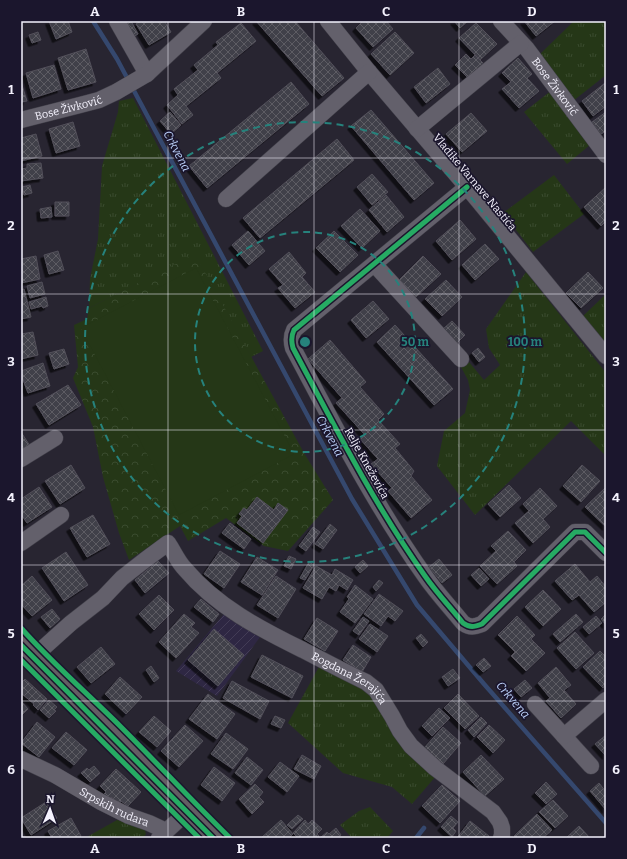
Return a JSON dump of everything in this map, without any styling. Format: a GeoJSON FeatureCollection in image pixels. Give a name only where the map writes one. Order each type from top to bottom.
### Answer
{"type":"FeatureCollection","features":[{"type":"Feature","properties":{"kind":"main road"},"geometry":{"type":"LineString","coordinates":[[27,652],[86,709],[213,838]]}},
{"type":"Feature","properties":{"kind":"street"},"geometry":{"type":"LineString","coordinates":[[117,21],[143,77],[204,21]]}},
{"type":"Feature","properties":{"kind":"street","name":"Vladike Varnave Nastića"},"geometry":{"type":"LineString","coordinates":[[328,21],[606,356]]}},
{"type":"Feature","properties":{"kind":"street","name":"Bose Živković"},"geometry":{"type":"LineString","coordinates":[[501,21],[527,49],[606,155]]}},
{"type":"Feature","properties":{"kind":"street"},"geometry":{"type":"LineString","coordinates":[[417,129],[521,43]]}},
{"type":"Feature","properties":{"kind":"street"},"geometry":{"type":"LineString","coordinates":[[226,199],[369,72]]}},
{"type":"Feature","properties":{"kind":"street","name":"Bose Živković"},"geometry":{"type":"LineString","coordinates":[[21,120],[99,100],[143,77]]}},
{"type":"Feature","properties":{"kind":"street","name":"Relje Kneževića"},"geometry":{"type":"LineString","coordinates":[[467,187],[294,330],[291,340],[293,348],[366,484],[396,533],[425,577],[463,623],[469,627],[482,624],[576,532],[585,532],[606,553]]}},
{"type":"Feature","properties":{"kind":"street"},"geometry":{"type":"LineString","coordinates":[[374,265],[461,359]]}},
{"type":"Feature","properties":{"kind":"street"},"geometry":{"type":"LineString","coordinates":[[21,459],[55,438]]}},
{"type":"Feature","properties":{"kind":"street"},"geometry":{"type":"LineString","coordinates":[[21,544],[61,515]]}},
{"type":"Feature","properties":{"kind":"street","name":"Bogdana Žerajića"},"geometry":{"type":"LineString","coordinates":[[27,652],[41,650],[71,623],[103,598],[122,578],[168,543],[183,568],[192,578],[228,608],[268,633],[366,682],[376,690],[400,731],[411,746],[435,768],[493,812],[502,828],[501,838]]}},
{"type":"Feature","properties":{"kind":"street"},"geometry":{"type":"LineString","coordinates":[[564,736],[606,700]]}},
{"type":"Feature","properties":{"kind":"street"},"geometry":{"type":"LineString","coordinates":[[535,704],[591,766]]}},
{"type":"Feature","properties":{"kind":"street","name":"Srpskih rudara"},"geometry":{"type":"LineString","coordinates":[[21,759],[55,775],[101,802],[129,816],[149,823],[163,835]]}},
{"type":"Feature","properties":{"kind":"street"},"geometry":{"type":"LineString","coordinates":[[163,835],[187,812]]}},
{"type":"Feature","properties":{"kind":"shaded area"},"geometry":{"type":"Polygon","coordinates":[[[224,614],[260,637],[217,696],[176,671],[224,614]]]}},
{"type":"Feature","properties":{"kind":"green space"},"geometry":{"type":"Polygon","coordinates":[[[574,21],[606,21],[606,75],[573,101],[540,54],[574,21]]]}},
{"type":"Feature","properties":{"kind":"green space"},"geometry":{"type":"Polygon","coordinates":[[[552,90],[590,145],[567,164],[524,112],[552,90]]]}},
{"type":"Feature","properties":{"kind":"green space"},"geometry":{"type":"Polygon","coordinates":[[[133,98],[263,351],[251,357],[195,255],[89,308],[90,279],[98,239],[102,166],[118,112],[119,101],[133,98]]]}},
{"type":"Feature","properties":{"kind":"green space"},"geometry":{"type":"Polygon","coordinates":[[[554,175],[584,214],[533,252],[503,213],[554,175]]]}},
{"type":"Feature","properties":{"kind":"green space"},"geometry":{"type":"Polygon","coordinates":[[[195,254],[304,453],[333,500],[288,551],[264,546],[226,518],[188,541],[180,526],[129,560],[119,533],[103,477],[93,427],[73,378],[78,367],[74,325],[87,319],[89,308],[195,254]]]}},
{"type":"Feature","properties":{"kind":"green space"},"geometry":{"type":"Polygon","coordinates":[[[196,268],[294,454],[179,515],[81,328],[196,268]]]}},
{"type":"Feature","properties":{"kind":"green space"},"geometry":{"type":"Polygon","coordinates":[[[526,272],[606,373],[606,456],[571,421],[475,515],[437,466],[444,431],[465,413],[470,390],[468,380],[461,367],[469,362],[484,380],[500,365],[489,348],[486,329],[526,272]]]}},
{"type":"Feature","properties":{"kind":"green space"},"geometry":{"type":"Polygon","coordinates":[[[606,294],[606,343],[583,316],[606,294]]]}},
{"type":"Feature","properties":{"kind":"green space"},"geometry":{"type":"Polygon","coordinates":[[[320,665],[368,691],[436,776],[412,804],[392,787],[343,773],[288,723],[320,665]]]}},
{"type":"Feature","properties":{"kind":"green space"},"geometry":{"type":"Polygon","coordinates":[[[370,807],[393,831],[387,838],[352,838],[340,825],[359,811],[370,807]]]}},
{"type":"Feature","properties":{"kind":"green space"},"geometry":{"type":"Polygon","coordinates":[[[117,820],[143,827],[146,834],[143,838],[85,838],[117,820]]]}},
{"type":"Feature","properties":{"kind":"building"},"geometry":{"type":"Polygon","coordinates":[[[49,21],[68,21],[72,32],[56,39],[49,21]]]}},
{"type":"Feature","properties":{"kind":"building"},"geometry":{"type":"Polygon","coordinates":[[[124,21],[131,21],[138,34],[133,37],[124,21]]]}},
{"type":"Feature","properties":{"kind":"building"},"geometry":{"type":"Polygon","coordinates":[[[141,21],[166,21],[165,22],[171,32],[149,45],[136,24],[141,21]]]}},
{"type":"Feature","properties":{"kind":"building"},"geometry":{"type":"Polygon","coordinates":[[[256,21],[295,21],[344,78],[322,96],[256,21]]]}},
{"type":"Feature","properties":{"kind":"building"},"geometry":{"type":"Polygon","coordinates":[[[363,21],[386,21],[393,29],[373,47],[356,28],[363,21]]]}},
{"type":"Feature","properties":{"kind":"building"},"geometry":{"type":"Polygon","coordinates":[[[454,21],[468,21],[460,28],[454,21]]]}},
{"type":"Feature","properties":{"kind":"building"},"geometry":{"type":"Polygon","coordinates":[[[524,21],[555,21],[536,36],[524,21]]]}},
{"type":"Feature","properties":{"kind":"building"},"geometry":{"type":"Polygon","coordinates":[[[241,23],[256,41],[217,73],[221,78],[186,106],[193,115],[182,124],[167,105],[178,95],[174,89],[198,70],[194,65],[218,45],[216,42],[241,23]]]}},
{"type":"Feature","properties":{"kind":"building"},"geometry":{"type":"Polygon","coordinates":[[[476,23],[497,44],[480,60],[459,38],[476,23]]]}},
{"type":"Feature","properties":{"kind":"building"},"geometry":{"type":"Polygon","coordinates":[[[38,32],[41,40],[32,43],[29,35],[38,32]]]}},
{"type":"Feature","properties":{"kind":"building"},"geometry":{"type":"Polygon","coordinates":[[[395,32],[414,53],[390,75],[371,54],[395,32]]]}},
{"type":"Feature","properties":{"kind":"building"},"geometry":{"type":"Polygon","coordinates":[[[86,49],[96,82],[68,90],[58,58],[86,49]]]}},
{"type":"Feature","properties":{"kind":"building"},"geometry":{"type":"Polygon","coordinates":[[[466,54],[471,59],[475,55],[485,65],[469,79],[455,65],[466,54]]]}},
{"type":"Feature","properties":{"kind":"building"},"geometry":{"type":"Polygon","coordinates":[[[518,58],[532,74],[527,78],[539,91],[519,108],[502,89],[511,82],[502,73],[518,58]]]}},
{"type":"Feature","properties":{"kind":"building"},"geometry":{"type":"Polygon","coordinates":[[[54,65],[61,89],[33,98],[26,73],[54,65]]]}},
{"type":"Feature","properties":{"kind":"building"},"geometry":{"type":"Polygon","coordinates":[[[438,68],[450,84],[426,103],[414,87],[438,68]]]}},
{"type":"Feature","properties":{"kind":"building"},"geometry":{"type":"Polygon","coordinates":[[[21,82],[27,101],[21,102],[21,82]]]}},
{"type":"Feature","properties":{"kind":"building"},"geometry":{"type":"Polygon","coordinates":[[[291,82],[309,104],[207,188],[189,166],[291,82]]]}},
{"type":"Feature","properties":{"kind":"building"},"geometry":{"type":"Polygon","coordinates":[[[605,83],[606,106],[593,116],[582,101],[605,83]]]}},
{"type":"Feature","properties":{"kind":"building"},"geometry":{"type":"Polygon","coordinates":[[[371,110],[434,183],[414,200],[351,126],[371,110]]]}},
{"type":"Feature","properties":{"kind":"building"},"geometry":{"type":"Polygon","coordinates":[[[170,112],[181,125],[171,134],[160,121],[170,112]]]}},
{"type":"Feature","properties":{"kind":"building"},"geometry":{"type":"Polygon","coordinates":[[[606,112],[606,131],[601,134],[592,122],[606,112]]]}},
{"type":"Feature","properties":{"kind":"building"},"geometry":{"type":"Polygon","coordinates":[[[471,113],[487,131],[462,152],[446,134],[471,113]]]}},
{"type":"Feature","properties":{"kind":"building"},"geometry":{"type":"Polygon","coordinates":[[[73,122],[80,146],[56,153],[49,129],[73,122]]]}},
{"type":"Feature","properties":{"kind":"building"},"geometry":{"type":"Polygon","coordinates":[[[36,134],[42,156],[21,161],[21,138],[36,134]]]}},
{"type":"Feature","properties":{"kind":"building"},"geometry":{"type":"Polygon","coordinates":[[[337,139],[354,160],[260,238],[243,218],[337,139]]]}},
{"type":"Feature","properties":{"kind":"building"},"geometry":{"type":"Polygon","coordinates":[[[41,163],[43,178],[21,181],[21,169],[27,168],[27,164],[41,163]]]}},
{"type":"Feature","properties":{"kind":"building"},"geometry":{"type":"Polygon","coordinates":[[[372,174],[388,192],[372,205],[357,187],[372,174]]]}},
{"type":"Feature","properties":{"kind":"building"},"geometry":{"type":"Polygon","coordinates":[[[30,185],[32,193],[24,195],[22,187],[30,185]]]}},
{"type":"Feature","properties":{"kind":"building"},"geometry":{"type":"Polygon","coordinates":[[[606,187],[606,221],[601,226],[584,207],[606,187]]]}},
{"type":"Feature","properties":{"kind":"building"},"geometry":{"type":"Polygon","coordinates":[[[386,195],[404,217],[387,232],[369,210],[386,195]]]}},
{"type":"Feature","properties":{"kind":"building"},"geometry":{"type":"Polygon","coordinates":[[[55,202],[69,202],[69,216],[55,216],[55,202]]]}},
{"type":"Feature","properties":{"kind":"building"},"geometry":{"type":"Polygon","coordinates":[[[51,207],[52,217],[41,218],[40,209],[51,207]]]}},
{"type":"Feature","properties":{"kind":"building"},"geometry":{"type":"Polygon","coordinates":[[[360,209],[380,231],[362,248],[341,226],[360,209]]]}},
{"type":"Feature","properties":{"kind":"building"},"geometry":{"type":"Polygon","coordinates":[[[460,220],[476,239],[452,260],[436,241],[460,220]]]}},
{"type":"Feature","properties":{"kind":"building"},"geometry":{"type":"Polygon","coordinates":[[[248,231],[265,251],[249,265],[232,245],[248,231]]]}},
{"type":"Feature","properties":{"kind":"building"},"geometry":{"type":"Polygon","coordinates":[[[334,231],[358,255],[340,272],[316,248],[334,231]]]}},
{"type":"Feature","properties":{"kind":"building"},"geometry":{"type":"Polygon","coordinates":[[[485,244],[499,259],[475,280],[462,265],[485,244]]]}},
{"type":"Feature","properties":{"kind":"building"},"geometry":{"type":"Polygon","coordinates":[[[58,251],[64,270],[49,274],[44,255],[58,251]]]}},
{"type":"Feature","properties":{"kind":"building"},"geometry":{"type":"Polygon","coordinates":[[[289,252],[306,273],[302,277],[315,292],[295,308],[278,288],[283,285],[269,269],[289,252]]]}},
{"type":"Feature","properties":{"kind":"building"},"geometry":{"type":"Polygon","coordinates":[[[36,256],[40,279],[21,283],[21,259],[36,256]]]}},
{"type":"Feature","properties":{"kind":"building"},"geometry":{"type":"Polygon","coordinates":[[[423,256],[441,274],[416,297],[399,280],[423,256]]]}},
{"type":"Feature","properties":{"kind":"building"},"geometry":{"type":"Polygon","coordinates":[[[588,272],[603,288],[581,308],[566,293],[588,272]]]}},
{"type":"Feature","properties":{"kind":"building"},"geometry":{"type":"Polygon","coordinates":[[[446,280],[462,297],[442,316],[425,299],[446,280]]]}},
{"type":"Feature","properties":{"kind":"building"},"geometry":{"type":"Polygon","coordinates":[[[42,282],[45,294],[30,298],[27,286],[42,282]]]}},
{"type":"Feature","properties":{"kind":"building"},"geometry":{"type":"Polygon","coordinates":[[[24,289],[31,317],[21,319],[21,290],[24,289]]]}},
{"type":"Feature","properties":{"kind":"building"},"geometry":{"type":"Polygon","coordinates":[[[46,297],[48,306],[31,309],[29,302],[46,297]]]}},
{"type":"Feature","properties":{"kind":"building"},"geometry":{"type":"Polygon","coordinates":[[[373,301],[389,319],[366,338],[351,320],[373,301]]]}},
{"type":"Feature","properties":{"kind":"building"},"geometry":{"type":"Polygon","coordinates":[[[452,321],[465,335],[457,343],[443,329],[452,321]]]}},
{"type":"Feature","properties":{"kind":"building"},"geometry":{"type":"Polygon","coordinates":[[[395,325],[453,389],[434,405],[377,342],[395,325]]]}},
{"type":"Feature","properties":{"kind":"building"},"geometry":{"type":"Polygon","coordinates":[[[33,332],[38,355],[21,359],[21,334],[33,332]]]}},
{"type":"Feature","properties":{"kind":"building"},"geometry":{"type":"Polygon","coordinates":[[[330,340],[366,382],[360,387],[384,414],[378,420],[400,444],[395,448],[414,471],[411,476],[432,500],[411,518],[388,491],[392,488],[371,464],[378,459],[360,439],[365,435],[336,403],[342,398],[308,359],[330,340]]]}},
{"type":"Feature","properties":{"kind":"building"},"geometry":{"type":"Polygon","coordinates":[[[478,348],[485,357],[479,362],[472,353],[478,348]]]}},
{"type":"Feature","properties":{"kind":"building"},"geometry":{"type":"Polygon","coordinates":[[[64,349],[69,364],[54,369],[49,353],[64,349]]]}},
{"type":"Feature","properties":{"kind":"building"},"geometry":{"type":"Polygon","coordinates":[[[43,363],[50,386],[28,393],[21,371],[43,363]]]}},
{"type":"Feature","properties":{"kind":"building"},"geometry":{"type":"Polygon","coordinates":[[[68,385],[81,405],[49,425],[36,404],[68,385]]]}},
{"type":"Feature","properties":{"kind":"building"},"geometry":{"type":"Polygon","coordinates":[[[21,432],[32,449],[21,455],[21,432]]]}},
{"type":"Feature","properties":{"kind":"building"},"geometry":{"type":"Polygon","coordinates":[[[71,465],[85,488],[60,504],[45,481],[71,465]]]}},
{"type":"Feature","properties":{"kind":"building"},"geometry":{"type":"Polygon","coordinates":[[[582,465],[600,481],[581,502],[563,486],[582,465]]]}},
{"type":"Feature","properties":{"kind":"building"},"geometry":{"type":"Polygon","coordinates":[[[509,485],[521,498],[500,517],[488,504],[509,485]]]}},
{"type":"Feature","properties":{"kind":"building"},"geometry":{"type":"Polygon","coordinates":[[[39,487],[52,507],[27,523],[21,514],[21,499],[39,487]]]}},
{"type":"Feature","properties":{"kind":"building"},"geometry":{"type":"Polygon","coordinates":[[[540,488],[557,506],[543,519],[550,527],[533,543],[515,523],[529,511],[523,504],[540,488]]]}},
{"type":"Feature","properties":{"kind":"building"},"geometry":{"type":"Polygon","coordinates":[[[606,488],[606,527],[585,507],[606,488]]]}},
{"type":"Feature","properties":{"kind":"building"},"geometry":{"type":"Polygon","coordinates":[[[257,497],[274,510],[278,503],[288,510],[263,543],[237,523],[242,516],[239,514],[244,508],[247,510],[257,497]]]}},
{"type":"Feature","properties":{"kind":"building"},"geometry":{"type":"Polygon","coordinates":[[[93,515],[110,544],[87,557],[70,528],[93,515]]]}},
{"type":"Feature","properties":{"kind":"building"},"geometry":{"type":"Polygon","coordinates":[[[230,523],[251,539],[244,549],[222,533],[230,523]]]}},
{"type":"Feature","properties":{"kind":"building"},"geometry":{"type":"Polygon","coordinates":[[[330,524],[337,530],[323,549],[315,544],[330,524]]]}},
{"type":"Feature","properties":{"kind":"building"},"geometry":{"type":"Polygon","coordinates":[[[313,527],[320,532],[306,551],[299,546],[313,527]]]}},
{"type":"Feature","properties":{"kind":"building"},"geometry":{"type":"Polygon","coordinates":[[[508,531],[526,550],[514,562],[517,566],[497,584],[480,566],[496,551],[491,546],[508,531]]]}},
{"type":"Feature","properties":{"kind":"building"},"geometry":{"type":"Polygon","coordinates":[[[220,551],[240,564],[224,588],[204,574],[220,551]]]}},
{"type":"Feature","properties":{"kind":"building"},"geometry":{"type":"Polygon","coordinates":[[[66,552],[88,585],[64,601],[42,568],[66,552]]]}},
{"type":"Feature","properties":{"kind":"building"},"geometry":{"type":"Polygon","coordinates":[[[289,556],[296,559],[291,569],[284,566],[289,556]]]}},
{"type":"Feature","properties":{"kind":"building"},"geometry":{"type":"Polygon","coordinates":[[[257,557],[278,570],[262,595],[241,582],[257,557]]]}},
{"type":"Feature","properties":{"kind":"building"},"geometry":{"type":"Polygon","coordinates":[[[439,559],[452,575],[442,583],[429,567],[439,559]]]}},
{"type":"Feature","properties":{"kind":"building"},"geometry":{"type":"Polygon","coordinates":[[[363,560],[368,566],[360,573],[355,567],[363,560]]]}},
{"type":"Feature","properties":{"kind":"building"},"geometry":{"type":"Polygon","coordinates":[[[158,561],[169,573],[145,593],[135,580],[158,561]]]}},
{"type":"Feature","properties":{"kind":"building"},"geometry":{"type":"Polygon","coordinates":[[[309,562],[314,565],[305,580],[300,578],[309,562]]]}},
{"type":"Feature","properties":{"kind":"building"},"geometry":{"type":"Polygon","coordinates":[[[575,564],[590,582],[597,576],[606,587],[606,602],[594,612],[579,595],[572,600],[555,581],[575,564]]]}},
{"type":"Feature","properties":{"kind":"building"},"geometry":{"type":"Polygon","coordinates":[[[316,566],[332,575],[335,569],[353,580],[347,590],[339,585],[336,591],[329,587],[322,599],[303,588],[316,566]]]}},
{"type":"Feature","properties":{"kind":"building"},"geometry":{"type":"Polygon","coordinates":[[[479,568],[489,579],[481,586],[471,575],[479,568]]]}},
{"type":"Feature","properties":{"kind":"building"},"geometry":{"type":"Polygon","coordinates":[[[32,576],[52,600],[32,616],[21,604],[21,586],[32,576]]]}},
{"type":"Feature","properties":{"kind":"building"},"geometry":{"type":"Polygon","coordinates":[[[276,576],[296,589],[278,618],[257,605],[276,576]]]}},
{"type":"Feature","properties":{"kind":"building"},"geometry":{"type":"Polygon","coordinates":[[[379,580],[383,583],[376,591],[373,587],[379,580]]]}},
{"type":"Feature","properties":{"kind":"building"},"geometry":{"type":"Polygon","coordinates":[[[355,585],[373,599],[355,623],[340,612],[349,599],[347,597],[355,585]]]}},
{"type":"Feature","properties":{"kind":"building"},"geometry":{"type":"Polygon","coordinates":[[[543,590],[561,609],[543,626],[525,607],[543,590]]]}},
{"type":"Feature","properties":{"kind":"building"},"geometry":{"type":"Polygon","coordinates":[[[379,594],[403,611],[395,621],[388,616],[381,626],[364,614],[379,594]]]}},
{"type":"Feature","properties":{"kind":"building"},"geometry":{"type":"Polygon","coordinates":[[[159,595],[174,610],[154,630],[139,614],[159,595]]]}},
{"type":"Feature","properties":{"kind":"building"},"geometry":{"type":"Polygon","coordinates":[[[201,599],[219,614],[213,622],[194,607],[201,599]]]}},
{"type":"Feature","properties":{"kind":"building"},"geometry":{"type":"Polygon","coordinates":[[[52,609],[60,619],[50,628],[41,617],[52,609]]]}},
{"type":"Feature","properties":{"kind":"building"},"geometry":{"type":"Polygon","coordinates":[[[184,614],[195,623],[191,627],[199,633],[176,658],[159,642],[184,614]]]}},
{"type":"Feature","properties":{"kind":"building"},"geometry":{"type":"Polygon","coordinates":[[[576,614],[583,622],[560,642],[553,634],[576,614]]]}},
{"type":"Feature","properties":{"kind":"building"},"geometry":{"type":"Polygon","coordinates":[[[606,614],[606,625],[601,619],[606,614]]]}},
{"type":"Feature","properties":{"kind":"building"},"geometry":{"type":"Polygon","coordinates":[[[517,616],[535,635],[531,639],[545,653],[526,671],[511,656],[515,652],[498,635],[517,616]]]}},
{"type":"Feature","properties":{"kind":"building"},"geometry":{"type":"Polygon","coordinates":[[[596,616],[602,623],[589,634],[583,627],[596,616]]]}},
{"type":"Feature","properties":{"kind":"building"},"geometry":{"type":"Polygon","coordinates":[[[363,617],[369,621],[359,635],[353,631],[363,617]]]}},
{"type":"Feature","properties":{"kind":"building"},"geometry":{"type":"Polygon","coordinates":[[[317,618],[338,631],[325,651],[304,639],[317,618]]]}},
{"type":"Feature","properties":{"kind":"building"},"geometry":{"type":"Polygon","coordinates":[[[370,624],[388,636],[377,652],[359,639],[370,624]]]}},
{"type":"Feature","properties":{"kind":"building"},"geometry":{"type":"Polygon","coordinates":[[[214,629],[244,655],[218,686],[188,660],[214,629]]]}},
{"type":"Feature","properties":{"kind":"building"},"geometry":{"type":"Polygon","coordinates":[[[575,632],[594,653],[576,669],[557,648],[575,632]]]}},
{"type":"Feature","properties":{"kind":"building"},"geometry":{"type":"Polygon","coordinates":[[[421,634],[428,642],[423,647],[416,638],[421,634]]]}},
{"type":"Feature","properties":{"kind":"building"},"geometry":{"type":"Polygon","coordinates":[[[353,645],[371,657],[362,672],[343,660],[353,645]]]}},
{"type":"Feature","properties":{"kind":"building"},"geometry":{"type":"Polygon","coordinates":[[[101,647],[115,664],[91,683],[77,667],[101,647]]]}},
{"type":"Feature","properties":{"kind":"building"},"geometry":{"type":"Polygon","coordinates":[[[600,651],[606,657],[606,684],[603,688],[583,667],[600,651]]]}},
{"type":"Feature","properties":{"kind":"building"},"geometry":{"type":"Polygon","coordinates":[[[262,655],[303,676],[292,698],[251,677],[262,655]]]}},
{"type":"Feature","properties":{"kind":"building"},"geometry":{"type":"Polygon","coordinates":[[[484,658],[491,666],[483,672],[476,665],[484,658]]]}},
{"type":"Feature","properties":{"kind":"building"},"geometry":{"type":"Polygon","coordinates":[[[151,666],[159,678],[154,682],[146,670],[151,666]]]}},
{"type":"Feature","properties":{"kind":"building"},"geometry":{"type":"Polygon","coordinates":[[[556,667],[571,685],[564,690],[576,704],[561,718],[546,701],[550,698],[538,683],[556,667]]]}},
{"type":"Feature","properties":{"kind":"building"},"geometry":{"type":"Polygon","coordinates":[[[453,669],[460,678],[448,686],[442,677],[453,669]]]}},
{"type":"Feature","properties":{"kind":"building"},"geometry":{"type":"Polygon","coordinates":[[[120,677],[142,697],[126,714],[105,694],[120,677]]]}},
{"type":"Feature","properties":{"kind":"building"},"geometry":{"type":"Polygon","coordinates":[[[25,679],[47,699],[38,710],[33,705],[34,704],[21,693],[21,683],[25,679]]]}},
{"type":"Feature","properties":{"kind":"building"},"geometry":{"type":"Polygon","coordinates":[[[525,680],[532,688],[521,697],[514,689],[525,680]]]}},
{"type":"Feature","properties":{"kind":"building"},"geometry":{"type":"Polygon","coordinates":[[[232,681],[269,701],[260,719],[223,698],[232,681]]]}},
{"type":"Feature","properties":{"kind":"building"},"geometry":{"type":"Polygon","coordinates":[[[208,694],[235,714],[217,739],[189,719],[208,694]]]}},
{"type":"Feature","properties":{"kind":"building"},"geometry":{"type":"Polygon","coordinates":[[[458,694],[479,716],[465,729],[444,708],[458,694]]]}},
{"type":"Feature","properties":{"kind":"building"},"geometry":{"type":"Polygon","coordinates":[[[49,700],[57,707],[54,710],[56,711],[49,718],[40,710],[49,700]]]}},
{"type":"Feature","properties":{"kind":"building"},"geometry":{"type":"Polygon","coordinates":[[[21,701],[28,709],[21,716],[21,701]]]}},
{"type":"Feature","properties":{"kind":"building"},"geometry":{"type":"Polygon","coordinates":[[[439,708],[450,718],[432,736],[422,726],[439,708]]]}},
{"type":"Feature","properties":{"kind":"building"},"geometry":{"type":"Polygon","coordinates":[[[154,716],[171,731],[157,747],[139,732],[154,716]]]}},
{"type":"Feature","properties":{"kind":"building"},"geometry":{"type":"Polygon","coordinates":[[[275,716],[285,720],[281,728],[271,724],[275,716]]]}},
{"type":"Feature","properties":{"kind":"building"},"geometry":{"type":"Polygon","coordinates":[[[481,717],[487,723],[474,737],[468,730],[481,717]]]}},
{"type":"Feature","properties":{"kind":"building"},"geometry":{"type":"Polygon","coordinates":[[[37,722],[55,737],[39,757],[21,743],[37,722]]]}},
{"type":"Feature","properties":{"kind":"building"},"geometry":{"type":"Polygon","coordinates":[[[185,725],[203,741],[179,767],[161,751],[185,725]]]}},
{"type":"Feature","properties":{"kind":"building"},"geometry":{"type":"Polygon","coordinates":[[[489,725],[505,740],[493,753],[477,737],[489,725]]]}},
{"type":"Feature","properties":{"kind":"building"},"geometry":{"type":"Polygon","coordinates":[[[443,727],[461,743],[443,764],[424,748],[443,727]]]}},
{"type":"Feature","properties":{"kind":"building"},"geometry":{"type":"Polygon","coordinates":[[[66,732],[87,750],[74,765],[52,748],[66,732]]]}},
{"type":"Feature","properties":{"kind":"building"},"geometry":{"type":"Polygon","coordinates":[[[226,733],[248,749],[233,769],[211,754],[226,733]]]}},
{"type":"Feature","properties":{"kind":"building"},"geometry":{"type":"Polygon","coordinates":[[[606,735],[606,756],[595,744],[606,735]]]}},
{"type":"Feature","properties":{"kind":"building"},"geometry":{"type":"Polygon","coordinates":[[[302,755],[321,766],[314,779],[294,769],[302,755]]]}},
{"type":"Feature","properties":{"kind":"building"},"geometry":{"type":"Polygon","coordinates":[[[481,755],[504,779],[485,796],[463,772],[481,755]]]}},
{"type":"Feature","properties":{"kind":"building"},"geometry":{"type":"Polygon","coordinates":[[[247,757],[263,770],[251,785],[235,773],[247,757]]]}},
{"type":"Feature","properties":{"kind":"building"},"geometry":{"type":"Polygon","coordinates":[[[280,762],[299,776],[287,792],[268,777],[280,762]]]}},
{"type":"Feature","properties":{"kind":"building"},"geometry":{"type":"Polygon","coordinates":[[[94,766],[100,773],[90,782],[81,773],[87,768],[89,770],[94,766]]]}},
{"type":"Feature","properties":{"kind":"building"},"geometry":{"type":"Polygon","coordinates":[[[214,767],[235,783],[222,801],[201,785],[214,767]]]}},
{"type":"Feature","properties":{"kind":"building"},"geometry":{"type":"Polygon","coordinates":[[[116,769],[141,792],[128,806],[121,801],[119,804],[111,797],[108,799],[103,795],[106,792],[100,786],[116,769]]]}},
{"type":"Feature","properties":{"kind":"building"},"geometry":{"type":"Polygon","coordinates":[[[546,782],[557,794],[546,804],[535,793],[546,782]]]}},
{"type":"Feature","properties":{"kind":"building"},"geometry":{"type":"Polygon","coordinates":[[[599,783],[606,792],[606,810],[590,791],[599,783]]]}},
{"type":"Feature","properties":{"kind":"building"},"geometry":{"type":"Polygon","coordinates":[[[255,784],[263,792],[259,797],[264,802],[252,814],[239,799],[255,784]]]}},
{"type":"Feature","properties":{"kind":"building"},"geometry":{"type":"Polygon","coordinates":[[[442,785],[460,801],[440,823],[422,806],[442,785]]]}},
{"type":"Feature","properties":{"kind":"building"},"geometry":{"type":"Polygon","coordinates":[[[553,800],[568,816],[555,828],[539,812],[553,800]]]}},
{"type":"Feature","properties":{"kind":"building"},"geometry":{"type":"Polygon","coordinates":[[[46,802],[57,818],[31,835],[21,818],[46,802]]]}},
{"type":"Feature","properties":{"kind":"building"},"geometry":{"type":"Polygon","coordinates":[[[537,814],[552,830],[543,838],[516,838],[514,836],[537,814]]]}},
{"type":"Feature","properties":{"kind":"building"},"geometry":{"type":"Polygon","coordinates":[[[298,815],[303,819],[292,829],[287,825],[298,815]]]}},
{"type":"Feature","properties":{"kind":"building"},"geometry":{"type":"Polygon","coordinates":[[[451,816],[458,822],[453,828],[456,831],[452,837],[441,827],[451,816]]]}},
{"type":"Feature","properties":{"kind":"building"},"geometry":{"type":"Polygon","coordinates":[[[71,818],[81,836],[79,838],[52,838],[48,831],[71,818]]]}},
{"type":"Feature","properties":{"kind":"building"},"geometry":{"type":"Polygon","coordinates":[[[281,820],[293,834],[289,838],[261,838],[281,820]]]}},
{"type":"Feature","properties":{"kind":"building"},"geometry":{"type":"Polygon","coordinates":[[[305,820],[308,824],[312,820],[322,829],[317,834],[319,836],[317,838],[298,838],[293,833],[305,820]]]}},
{"type":"Feature","properties":{"kind":"building"},"geometry":{"type":"Polygon","coordinates":[[[470,821],[489,836],[488,838],[457,838],[470,821]]]}},
{"type":"Feature","properties":{"kind":"building"},"geometry":{"type":"Polygon","coordinates":[[[579,826],[590,838],[566,838],[579,826]]]}},
{"type":"Feature","properties":{"kind":"building"},"geometry":{"type":"Polygon","coordinates":[[[336,828],[341,835],[337,838],[321,837],[327,832],[329,834],[336,828]]]}},
{"type":"Feature","properties":{"kind":"waterway","name":"Crkvena"},"geometry":{"type":"LineString","coordinates":[[93,21],[117,59],[352,499],[417,605],[606,823]]}},
{"type":"Feature","properties":{"kind":"waterway"},"geometry":{"type":"LineString","coordinates":[[416,838],[424,828]]}},
{"type":"Feature","properties":{"kind":"cycle path"},"geometry":{"type":"LineString","coordinates":[[467,187],[294,330],[292,334],[293,348],[355,464],[406,549],[438,594],[463,623],[468,626],[477,626],[482,624],[575,532],[585,532],[606,553]]}},
{"type":"Feature","properties":{"kind":"cycle path"},"geometry":{"type":"LineString","coordinates":[[21,628],[230,838]]}},
{"type":"Feature","properties":{"kind":"cycle path"},"geometry":{"type":"LineString","coordinates":[[21,645],[213,838]]}},
{"type":"Feature","properties":{"kind":"cycle path"},"geometry":{"type":"LineString","coordinates":[[21,660],[199,838]]}}]}
